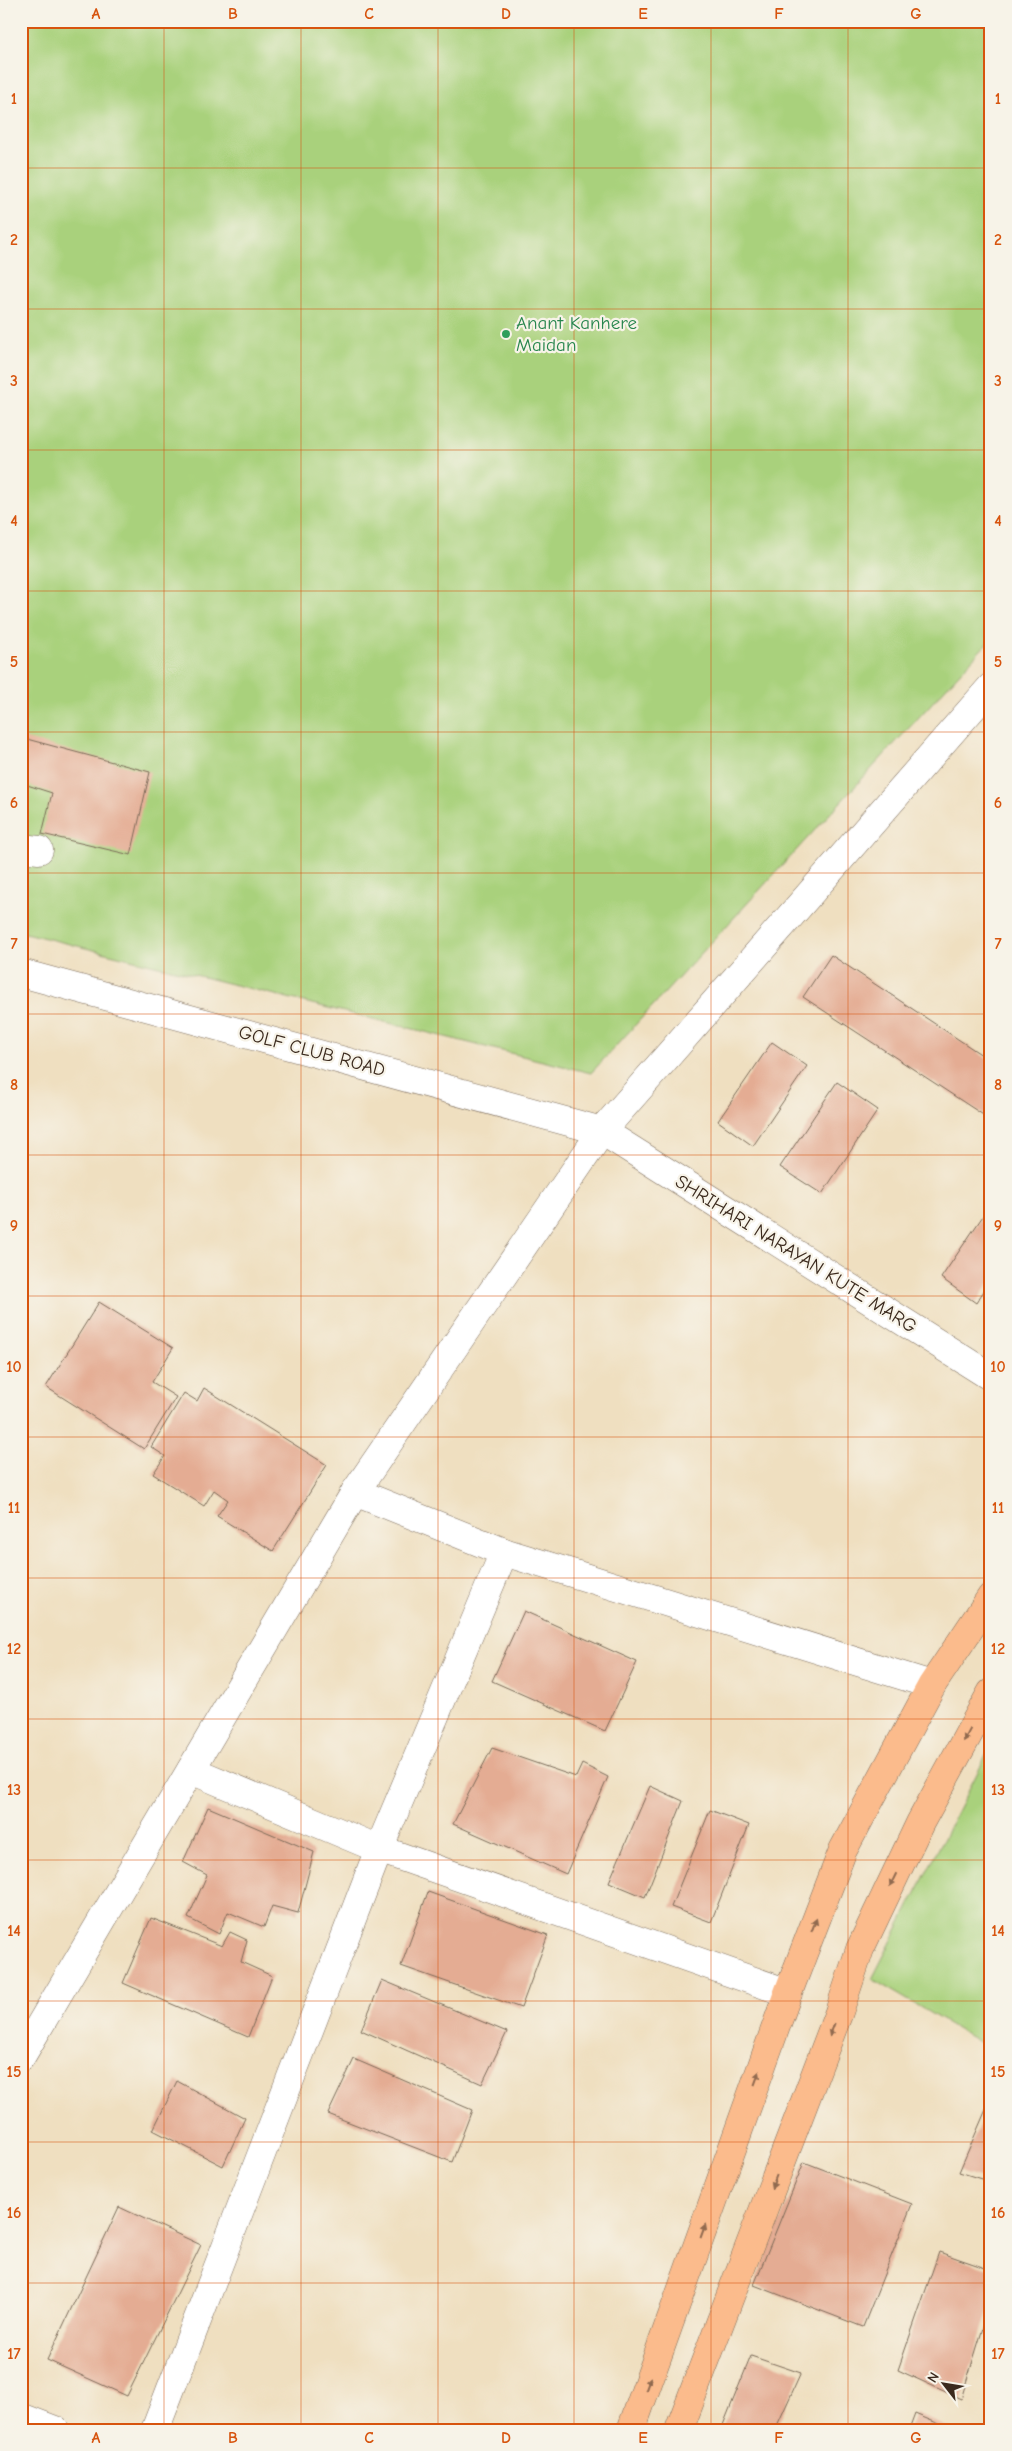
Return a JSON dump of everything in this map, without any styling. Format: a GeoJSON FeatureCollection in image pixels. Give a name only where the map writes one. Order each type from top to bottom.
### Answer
{"type":"FeatureCollection","features":[{"type":"Feature","properties":{"kind":"main road"},"geometry":{"type":"LineString","coordinates":[[632,2430],[788,1993],[843,1850],[932,1685],[991,1597]]}},
{"type":"Feature","properties":{"kind":"main road"},"geometry":{"type":"LineString","coordinates":[[679,2430],[840,2012],[860,1949],[920,1823],[991,1693]]}},
{"type":"Feature","properties":{"kind":"street"},"geometry":{"type":"LineString","coordinates":[[21,2057],[355,1492],[602,1131],[991,687]]}},
{"type":"Feature","properties":{"kind":"street","name":"GOLF CLUB ROAD"},"geometry":{"type":"LineString","coordinates":[[21,973],[602,1131]]}},
{"type":"Feature","properties":{"kind":"street","name":"SHRIHARI NARAYAN KUTE MARG"},"geometry":{"type":"LineString","coordinates":[[602,1131],[991,1377]]}},
{"type":"Feature","properties":{"kind":"street"},"geometry":{"type":"LineString","coordinates":[[355,1492],[504,1552],[932,1685]]}},
{"type":"Feature","properties":{"kind":"street"},"geometry":{"type":"LineString","coordinates":[[155,2430],[379,1849],[504,1552]]}},
{"type":"Feature","properties":{"kind":"street"},"geometry":{"type":"LineString","coordinates":[[191,1770],[379,1849],[788,1993]]}},
{"type":"Feature","properties":{"kind":"street"},"geometry":{"type":"LineString","coordinates":[[21,2417],[55,2430]]}},
{"type":"Feature","properties":{"kind":"green space","name":"Anant Kanhere Maidan"},"geometry":{"type":"Polygon","coordinates":[[[23,21],[991,21],[991,639],[591,1073],[21,932],[23,21]]]}},
{"type":"Feature","properties":{"kind":"green space"},"geometry":{"type":"Polygon","coordinates":[[[991,1746],[991,2049],[872,1979],[991,1746]]]}},
{"type":"Feature","properties":{"kind":"building"},"geometry":{"type":"Polygon","coordinates":[[[23,738],[150,772],[131,855],[42,834],[52,793],[21,783],[23,738]]]}},
{"type":"Feature","properties":{"kind":"building"},"geometry":{"type":"Polygon","coordinates":[[[831,955],[991,1061],[991,1120],[803,997],[831,955]]]}},
{"type":"Feature","properties":{"kind":"building"},"geometry":{"type":"Polygon","coordinates":[[[772,1042],[807,1066],[753,1146],[718,1121],[772,1042]]]}},
{"type":"Feature","properties":{"kind":"building"},"geometry":{"type":"Polygon","coordinates":[[[837,1082],[878,1110],[822,1194],[780,1167],[837,1082]]]}},
{"type":"Feature","properties":{"kind":"building"},"geometry":{"type":"Polygon","coordinates":[[[991,1204],[991,1280],[976,1303],[941,1278],[991,1204]]]}},
{"type":"Feature","properties":{"kind":"building"},"geometry":{"type":"Polygon","coordinates":[[[99,1302],[173,1348],[152,1382],[176,1397],[144,1449],[46,1387],[99,1302]]]}},
{"type":"Feature","properties":{"kind":"building"},"geometry":{"type":"Polygon","coordinates":[[[204,1388],[327,1465],[273,1551],[217,1516],[228,1500],[214,1490],[204,1506],[153,1474],[165,1456],[151,1447],[184,1393],[197,1401],[204,1388]]]}},
{"type":"Feature","properties":{"kind":"building"},"geometry":{"type":"Polygon","coordinates":[[[524,1611],[637,1662],[605,1731],[492,1681],[524,1611]]]}},
{"type":"Feature","properties":{"kind":"building"},"geometry":{"type":"Polygon","coordinates":[[[492,1748],[576,1777],[582,1764],[608,1777],[566,1874],[453,1824],[492,1748]]]}},
{"type":"Feature","properties":{"kind":"building"},"geometry":{"type":"Polygon","coordinates":[[[650,1786],[683,1801],[645,1897],[609,1882],[650,1786]]]}},
{"type":"Feature","properties":{"kind":"building"},"geometry":{"type":"Polygon","coordinates":[[[208,1807],[314,1852],[298,1913],[272,1906],[264,1927],[228,1912],[219,1934],[188,1918],[207,1875],[183,1862],[208,1807]]]}},
{"type":"Feature","properties":{"kind":"building"},"geometry":{"type":"Polygon","coordinates":[[[710,1810],[749,1825],[711,1922],[671,1907],[710,1810]]]}},
{"type":"Feature","properties":{"kind":"building"},"geometry":{"type":"Polygon","coordinates":[[[428,1892],[548,1935],[521,2008],[401,1966],[428,1892]]]}},
{"type":"Feature","properties":{"kind":"building"},"geometry":{"type":"Polygon","coordinates":[[[151,1918],[222,1946],[230,1932],[247,1940],[241,1962],[272,1976],[248,2037],[123,1983],[151,1918]]]}},
{"type":"Feature","properties":{"kind":"building"},"geometry":{"type":"Polygon","coordinates":[[[382,1980],[507,2032],[482,2084],[361,2030],[382,1980]]]}},
{"type":"Feature","properties":{"kind":"building"},"geometry":{"type":"Polygon","coordinates":[[[354,2059],[472,2110],[452,2162],[328,2114],[354,2059]]]}},
{"type":"Feature","properties":{"kind":"building"},"geometry":{"type":"Polygon","coordinates":[[[177,2081],[245,2118],[223,2166],[153,2130],[177,2081]]]}},
{"type":"Feature","properties":{"kind":"building"},"geometry":{"type":"Polygon","coordinates":[[[991,2098],[991,2182],[959,2172],[991,2098]]]}},
{"type":"Feature","properties":{"kind":"building"},"geometry":{"type":"Polygon","coordinates":[[[804,2162],[912,2204],[863,2327],[754,2285],[804,2162]]]}},
{"type":"Feature","properties":{"kind":"building"},"geometry":{"type":"Polygon","coordinates":[[[119,2207],[201,2245],[127,2396],[47,2360],[119,2207]]]}},
{"type":"Feature","properties":{"kind":"building"},"geometry":{"type":"Polygon","coordinates":[[[939,2252],[991,2270],[991,2302],[961,2399],[898,2370],[939,2252]]]}},
{"type":"Feature","properties":{"kind":"building"},"geometry":{"type":"Polygon","coordinates":[[[751,2356],[801,2373],[775,2430],[721,2430],[751,2356]]]}},
{"type":"Feature","properties":{"kind":"building"},"geometry":{"type":"Polygon","coordinates":[[[915,2414],[954,2430],[909,2430],[915,2414]]]}},
{"type":"Feature","properties":{"kind":"place","name":"Anant Kanhere Maidan"},"geometry":{"type":"Point","coordinates":[506,334]}}]}
